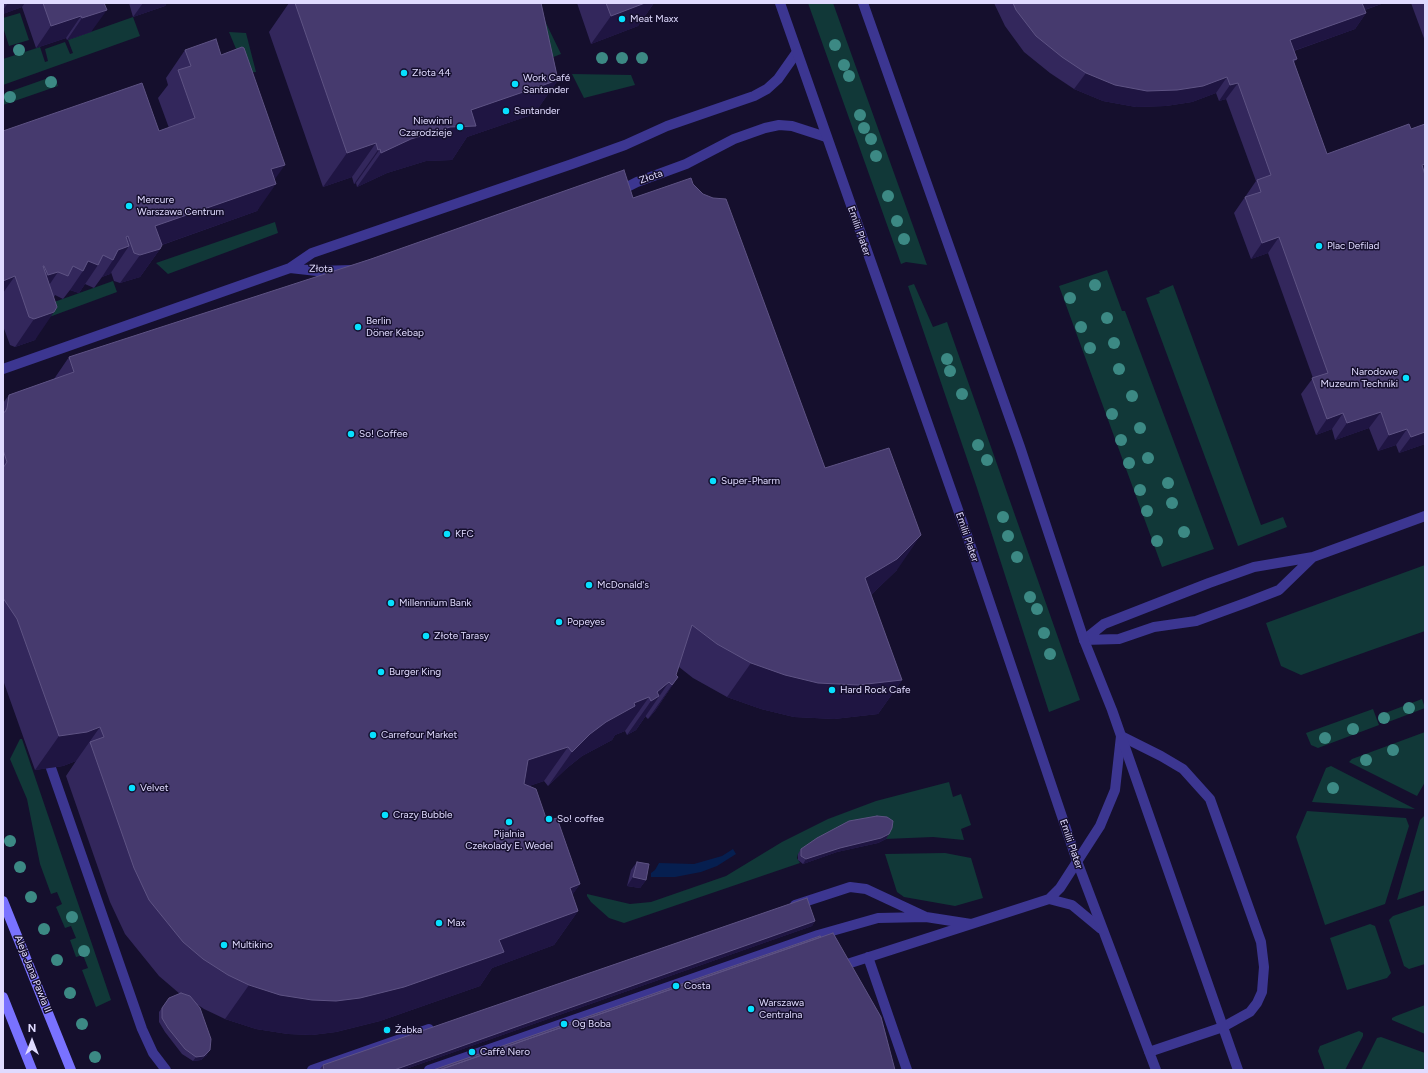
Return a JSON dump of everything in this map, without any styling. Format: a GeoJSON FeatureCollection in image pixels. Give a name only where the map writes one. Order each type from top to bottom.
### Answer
{"type":"FeatureCollection","features":[{"type":"Feature","properties":{"kind":"main road","name":"Aleja Jana Pawła II"},"geometry":{"type":"LineString","coordinates":[[3,901],[71,1070]]}},
{"type":"Feature","properties":{"kind":"main road"},"geometry":{"type":"LineString","coordinates":[[3,997],[32,1070]]}},
{"type":"Feature","properties":{"kind":"street","name":"Emilii Plater"},"geometry":{"type":"LineString","coordinates":[[780,3],[969,541],[1077,861],[1101,928],[1156,1070]]}},
{"type":"Feature","properties":{"kind":"street"},"geometry":{"type":"LineString","coordinates":[[863,3],[1020,447],[1084,640],[1121,736],[1238,1070]]}},
{"type":"Feature","properties":{"kind":"street","name":"Złota"},"geometry":{"type":"LineString","coordinates":[[3,369],[290,268],[312,253],[572,164],[625,145],[667,126],[754,96],[767,89],[778,79],[797,52]]}},
{"type":"Feature","properties":{"kind":"street","name":"Złota"},"geometry":{"type":"LineString","coordinates":[[605,199],[637,182],[686,164],[734,139],[765,128],[779,125],[792,126],[826,137]]}},
{"type":"Feature","properties":{"kind":"street","name":"Złota"},"geometry":{"type":"LineString","coordinates":[[290,268],[318,270],[366,270]]}},
{"type":"Feature","properties":{"kind":"street"},"geometry":{"type":"LineString","coordinates":[[1084,640],[1104,624],[1209,583],[1254,567],[1313,557],[1425,516]]}},
{"type":"Feature","properties":{"kind":"street"},"geometry":{"type":"LineString","coordinates":[[1084,640],[1119,639],[1154,627],[1196,621],[1279,590],[1313,557]]}},
{"type":"Feature","properties":{"kind":"street"},"geometry":{"type":"LineString","coordinates":[[837,968],[1049,899],[1060,888],[1100,826],[1115,790],[1121,736]]}},
{"type":"Feature","properties":{"kind":"street"},"geometry":{"type":"LineString","coordinates":[[1121,736],[1162,756],[1183,770],[1210,798],[1261,942],[1264,967],[1262,992],[1257,1003],[1250,1012],[1223,1027],[1149,1052]]}},
{"type":"Feature","properties":{"kind":"street"},"geometry":{"type":"LineString","coordinates":[[51,768],[142,1029],[153,1053],[166,1070]]}},
{"type":"Feature","properties":{"kind":"street"},"geometry":{"type":"LineString","coordinates":[[782,909],[850,887],[866,888],[926,917]]}},
{"type":"Feature","properties":{"kind":"street"},"geometry":{"type":"LineString","coordinates":[[1049,899],[1072,905],[1101,928]]}},
{"type":"Feature","properties":{"kind":"street"},"geometry":{"type":"LineString","coordinates":[[429,1070],[818,935],[878,918],[926,917],[975,924]]}},
{"type":"Feature","properties":{"kind":"street"},"geometry":{"type":"LineString","coordinates":[[868,957],[907,1070]]}},
{"type":"Feature","properties":{"kind":"street"},"geometry":{"type":"LineString","coordinates":[[312,1070],[366,1049],[438,1025]]}},
{"type":"Feature","properties":{"kind":"green space"},"geometry":{"type":"Polygon","coordinates":[[[808,3],[833,3],[927,265],[906,262],[901,264],[808,3]]]}},
{"type":"Feature","properties":{"kind":"green space"},"geometry":{"type":"Polygon","coordinates":[[[20,13],[29,40],[9,46],[3,27],[3,18],[20,13]]]}},
{"type":"Feature","properties":{"kind":"green space"},"geometry":{"type":"Polygon","coordinates":[[[133,17],[140,36],[3,85],[3,59],[40,47],[45,62],[48,61],[45,49],[65,42],[70,54],[73,53],[68,40],[133,17]]]}},
{"type":"Feature","properties":{"kind":"green space"},"geometry":{"type":"Polygon","coordinates":[[[544,19],[561,54],[543,61],[544,19]]]}},
{"type":"Feature","properties":{"kind":"green space"},"geometry":{"type":"Polygon","coordinates":[[[229,32],[246,33],[256,72],[246,73],[229,32]]]}},
{"type":"Feature","properties":{"kind":"green space"},"geometry":{"type":"Polygon","coordinates":[[[572,74],[631,75],[635,85],[584,98],[572,74]]]}},
{"type":"Feature","properties":{"kind":"green space"},"geometry":{"type":"Polygon","coordinates":[[[54,76],[58,86],[3,105],[3,94],[54,76]]]}},
{"type":"Feature","properties":{"kind":"green space"},"geometry":{"type":"Polygon","coordinates":[[[275,222],[278,233],[168,274],[156,263],[275,222]]]}},
{"type":"Feature","properties":{"kind":"green space"},"geometry":{"type":"Polygon","coordinates":[[[1107,270],[1122,311],[1125,311],[1214,549],[1162,567],[1059,286],[1107,270]]]}},
{"type":"Feature","properties":{"kind":"green space"},"geometry":{"type":"Polygon","coordinates":[[[113,281],[117,292],[33,323],[29,311],[113,281]]]}},
{"type":"Feature","properties":{"kind":"green space"},"geometry":{"type":"Polygon","coordinates":[[[914,284],[933,327],[947,322],[1080,700],[1049,712],[977,488],[908,286],[914,284]]]}},
{"type":"Feature","properties":{"kind":"green space"},"geometry":{"type":"Polygon","coordinates":[[[1173,285],[1261,525],[1283,517],[1287,527],[1238,546],[1146,298],[1160,293],[1159,291],[1173,285]]]}},
{"type":"Feature","properties":{"kind":"green space"},"geometry":{"type":"Polygon","coordinates":[[[1425,565],[1425,631],[1301,675],[1281,666],[1266,623],[1425,565]]]}},
{"type":"Feature","properties":{"kind":"green space"},"geometry":{"type":"Polygon","coordinates":[[[1422,699],[1425,708],[1383,724],[1380,715],[1422,699]]]}},
{"type":"Feature","properties":{"kind":"green space"},"geometry":{"type":"Polygon","coordinates":[[[1373,709],[1379,725],[1318,748],[1311,745],[1306,733],[1373,709]]]}},
{"type":"Feature","properties":{"kind":"green space"},"geometry":{"type":"Polygon","coordinates":[[[1425,732],[1425,782],[1417,796],[1349,762],[1352,759],[1425,732]]]}},
{"type":"Feature","properties":{"kind":"green space"},"geometry":{"type":"Polygon","coordinates":[[[20,739],[22,739],[111,1000],[96,1007],[82,970],[88,968],[83,955],[76,957],[70,940],[76,938],[71,926],[65,928],[56,907],[62,904],[57,892],[51,894],[40,864],[27,799],[10,759],[20,739]]]}},
{"type":"Feature","properties":{"kind":"green space"},"geometry":{"type":"Polygon","coordinates":[[[1331,766],[1415,809],[1312,802],[1326,768],[1331,766]]]}},
{"type":"Feature","properties":{"kind":"green space"},"geometry":{"type":"Polygon","coordinates":[[[949,782],[953,797],[961,794],[971,825],[961,829],[964,840],[933,837],[885,839],[798,854],[797,858],[800,863],[624,923],[609,918],[591,902],[587,896],[587,894],[630,904],[651,902],[726,876],[782,842],[828,819],[876,801],[949,782]]]}},
{"type":"Feature","properties":{"kind":"green space"},"geometry":{"type":"Polygon","coordinates":[[[1307,811],[1406,818],[1409,826],[1385,904],[1325,925],[1296,837],[1307,811]]]}},
{"type":"Feature","properties":{"kind":"green space"},"geometry":{"type":"Polygon","coordinates":[[[1425,815],[1425,890],[1397,900],[1420,820],[1425,815]]]}},
{"type":"Feature","properties":{"kind":"green space"},"geometry":{"type":"Polygon","coordinates":[[[945,853],[971,858],[983,898],[955,906],[904,897],[897,892],[885,854],[945,853]]]}},
{"type":"Feature","properties":{"kind":"green space"},"geometry":{"type":"Polygon","coordinates":[[[1425,905],[1425,964],[1409,969],[1404,966],[1389,920],[1393,916],[1425,905]]]}},
{"type":"Feature","properties":{"kind":"green space"},"geometry":{"type":"Polygon","coordinates":[[[1370,924],[1375,926],[1391,973],[1387,978],[1347,990],[1330,938],[1370,924]]]}},
{"type":"Feature","properties":{"kind":"green space"},"geometry":{"type":"Polygon","coordinates":[[[1425,1005],[1425,1034],[1392,1020],[1392,1018],[1396,1016],[1425,1005]]]}},
{"type":"Feature","properties":{"kind":"green space"},"geometry":{"type":"Polygon","coordinates":[[[1359,1031],[1363,1033],[1363,1036],[1345,1070],[1325,1070],[1318,1051],[1320,1046],[1359,1031]]]}},
{"type":"Feature","properties":{"kind":"green space"},"geometry":{"type":"Polygon","coordinates":[[[1381,1037],[1425,1053],[1425,1070],[1361,1070],[1377,1038],[1381,1037]]]}},
{"type":"Feature","properties":{"kind":"water"},"geometry":{"type":"Polygon","coordinates":[[[733,849],[736,854],[717,866],[701,872],[675,877],[651,877],[651,873],[655,870],[659,863],[694,864],[722,856],[733,849]]]}},
{"type":"Feature","properties":{"kind":"building"},"geometry":{"type":"Polygon","coordinates":[[[43,3],[104,3],[107,10],[82,18],[81,16],[51,26],[43,3]]]}},
{"type":"Feature","properties":{"kind":"building","name":"Złota 44"},"geometry":{"type":"Polygon","coordinates":[[[295,3],[541,3],[558,80],[471,110],[476,126],[450,127],[411,139],[381,153],[380,149],[378,150],[376,143],[347,153],[295,3]]]}},
{"type":"Feature","properties":{"kind":"building"},"geometry":{"type":"Polygon","coordinates":[[[606,3],[645,3],[611,16],[606,3]]]}},
{"type":"Feature","properties":{"kind":"building"},"geometry":{"type":"Polygon","coordinates":[[[1013,3],[1362,3],[1366,13],[1290,40],[1297,59],[1293,60],[1327,154],[1409,124],[1411,129],[1425,124],[1425,164],[1422,165],[1425,175],[1425,432],[1411,437],[1407,429],[1389,435],[1381,412],[1347,423],[1343,413],[1327,419],[1312,378],[1328,373],[1279,237],[1262,243],[1245,197],[1261,192],[1257,180],[1271,175],[1238,83],[1230,85],[1227,77],[1203,86],[1177,90],[1147,91],[1115,85],[1086,73],[1062,57],[1036,36],[1016,10],[1013,3]]]}},
{"type":"Feature","properties":{"kind":"building","name":"Mercure Warszawa Centrum"},"geometry":{"type":"Polygon","coordinates":[[[216,39],[221,55],[242,47],[244,48],[285,165],[271,169],[276,184],[155,226],[162,245],[160,249],[140,255],[134,253],[128,236],[126,237],[129,246],[118,250],[113,260],[103,255],[98,265],[88,261],[83,271],[73,266],[68,276],[58,272],[48,275],[43,266],[57,307],[54,312],[34,319],[29,317],[15,276],[3,281],[3,131],[142,83],[159,131],[195,118],[178,70],[191,66],[185,50],[216,39]]]}},
{"type":"Feature","properties":{"kind":"building","name":"Złote Tarasy"},"geometry":{"type":"Polygon","coordinates":[[[624,170],[633,198],[691,178],[693,184],[703,194],[713,198],[726,199],[825,468],[889,448],[921,535],[897,559],[865,578],[902,680],[858,685],[818,683],[785,675],[751,663],[717,644],[692,625],[676,675],[678,677],[672,685],[669,682],[657,692],[659,696],[651,701],[649,697],[634,703],[635,706],[606,722],[590,734],[572,752],[568,747],[528,760],[524,784],[536,789],[547,821],[557,818],[580,884],[570,888],[578,911],[499,940],[504,952],[404,987],[360,998],[336,1001],[312,1000],[280,995],[249,985],[228,975],[203,959],[183,942],[149,900],[134,868],[90,742],[104,737],[100,727],[87,732],[59,736],[17,619],[3,598],[3,468],[7,462],[3,450],[3,412],[5,412],[7,408],[9,395],[74,372],[69,357],[371,259],[624,170]]]}},
{"type":"Feature","properties":{"kind":"building"},"geometry":{"type":"Polygon","coordinates":[[[877,816],[887,817],[893,821],[889,834],[881,838],[840,848],[806,859],[801,856],[801,849],[817,838],[849,821],[877,816]]]}},
{"type":"Feature","properties":{"kind":"building"},"geometry":{"type":"Polygon","coordinates":[[[637,862],[649,864],[646,880],[633,877],[637,862]]]}},
{"type":"Feature","properties":{"kind":"building"},"geometry":{"type":"Polygon","coordinates":[[[807,898],[815,921],[394,1070],[324,1070],[323,1065],[807,898]]]}},
{"type":"Feature","properties":{"kind":"building","name":"Warszawa Centralna"},"geometry":{"type":"Polygon","coordinates":[[[833,933],[881,1017],[895,1070],[439,1070],[833,933]]]}},
{"type":"Feature","properties":{"kind":"building"},"geometry":{"type":"Polygon","coordinates":[[[820,936],[821,937],[439,1070],[433,1070],[820,936]]]}},
{"type":"Feature","properties":{"kind":"building"},"geometry":{"type":"Polygon","coordinates":[[[181,993],[190,996],[200,1008],[211,1039],[210,1050],[204,1056],[196,1057],[185,1049],[162,1018],[162,1008],[169,998],[181,993]]]}},
{"type":"Feature","properties":{"kind":"place","name":"Meat Maxx"},"geometry":{"type":"Point","coordinates":[622,19]}},
{"type":"Feature","properties":{"kind":"place","name":"Złota 44"},"geometry":{"type":"Point","coordinates":[404,73]}},
{"type":"Feature","properties":{"kind":"place","name":"Work Café Santander"},"geometry":{"type":"Point","coordinates":[515,84]}},
{"type":"Feature","properties":{"kind":"place","name":"Santander"},"geometry":{"type":"Point","coordinates":[506,111]}},
{"type":"Feature","properties":{"kind":"place","name":"Niewinni Czarodzieje"},"geometry":{"type":"Point","coordinates":[460,127]}},
{"type":"Feature","properties":{"kind":"place","name":"Mercure Warszawa Centrum"},"geometry":{"type":"Point","coordinates":[129,206]}},
{"type":"Feature","properties":{"kind":"place","name":"Plac Defilad"},"geometry":{"type":"Point","coordinates":[1319,246]}},
{"type":"Feature","properties":{"kind":"place","name":"Berlin Döner Kebap"},"geometry":{"type":"Point","coordinates":[358,327]}},
{"type":"Feature","properties":{"kind":"place","name":"Narodowe Muzeum Techniki"},"geometry":{"type":"Point","coordinates":[1406,378]}},
{"type":"Feature","properties":{"kind":"place","name":"So! Coffee"},"geometry":{"type":"Point","coordinates":[351,434]}},
{"type":"Feature","properties":{"kind":"place","name":"Super-Pharm"},"geometry":{"type":"Point","coordinates":[713,481]}},
{"type":"Feature","properties":{"kind":"place","name":"KFC"},"geometry":{"type":"Point","coordinates":[447,534]}},
{"type":"Feature","properties":{"kind":"place","name":"McDonald's"},"geometry":{"type":"Point","coordinates":[589,585]}},
{"type":"Feature","properties":{"kind":"place","name":"Millennium Bank"},"geometry":{"type":"Point","coordinates":[391,603]}},
{"type":"Feature","properties":{"kind":"place","name":"Popeyes"},"geometry":{"type":"Point","coordinates":[559,622]}},
{"type":"Feature","properties":{"kind":"place","name":"Złote Tarasy"},"geometry":{"type":"Point","coordinates":[426,636]}},
{"type":"Feature","properties":{"kind":"place","name":"Burger King"},"geometry":{"type":"Point","coordinates":[381,672]}},
{"type":"Feature","properties":{"kind":"place","name":"Hard Rock Cafe"},"geometry":{"type":"Point","coordinates":[832,690]}},
{"type":"Feature","properties":{"kind":"place","name":"Carrefour Market"},"geometry":{"type":"Point","coordinates":[373,735]}},
{"type":"Feature","properties":{"kind":"place","name":"Velvet"},"geometry":{"type":"Point","coordinates":[132,788]}},
{"type":"Feature","properties":{"kind":"place","name":"Crazy Bubble"},"geometry":{"type":"Point","coordinates":[385,815]}},
{"type":"Feature","properties":{"kind":"place","name":"So! coffee"},"geometry":{"type":"Point","coordinates":[549,819]}},
{"type":"Feature","properties":{"kind":"place","name":"Pijalnia Czekolady E. Wedel"},"geometry":{"type":"Point","coordinates":[509,822]}},
{"type":"Feature","properties":{"kind":"place","name":"Max"},"geometry":{"type":"Point","coordinates":[439,923]}},
{"type":"Feature","properties":{"kind":"place","name":"Multikino"},"geometry":{"type":"Point","coordinates":[224,945]}},
{"type":"Feature","properties":{"kind":"place","name":"Costa"},"geometry":{"type":"Point","coordinates":[676,986]}},
{"type":"Feature","properties":{"kind":"place","name":"Warszawa Centralna"},"geometry":{"type":"Point","coordinates":[751,1009]}},
{"type":"Feature","properties":{"kind":"place","name":"Og Boba"},"geometry":{"type":"Point","coordinates":[564,1024]}},
{"type":"Feature","properties":{"kind":"place","name":"Żabka"},"geometry":{"type":"Point","coordinates":[387,1030]}},
{"type":"Feature","properties":{"kind":"place","name":"Caffè Nero"},"geometry":{"type":"Point","coordinates":[472,1052]}}]}
